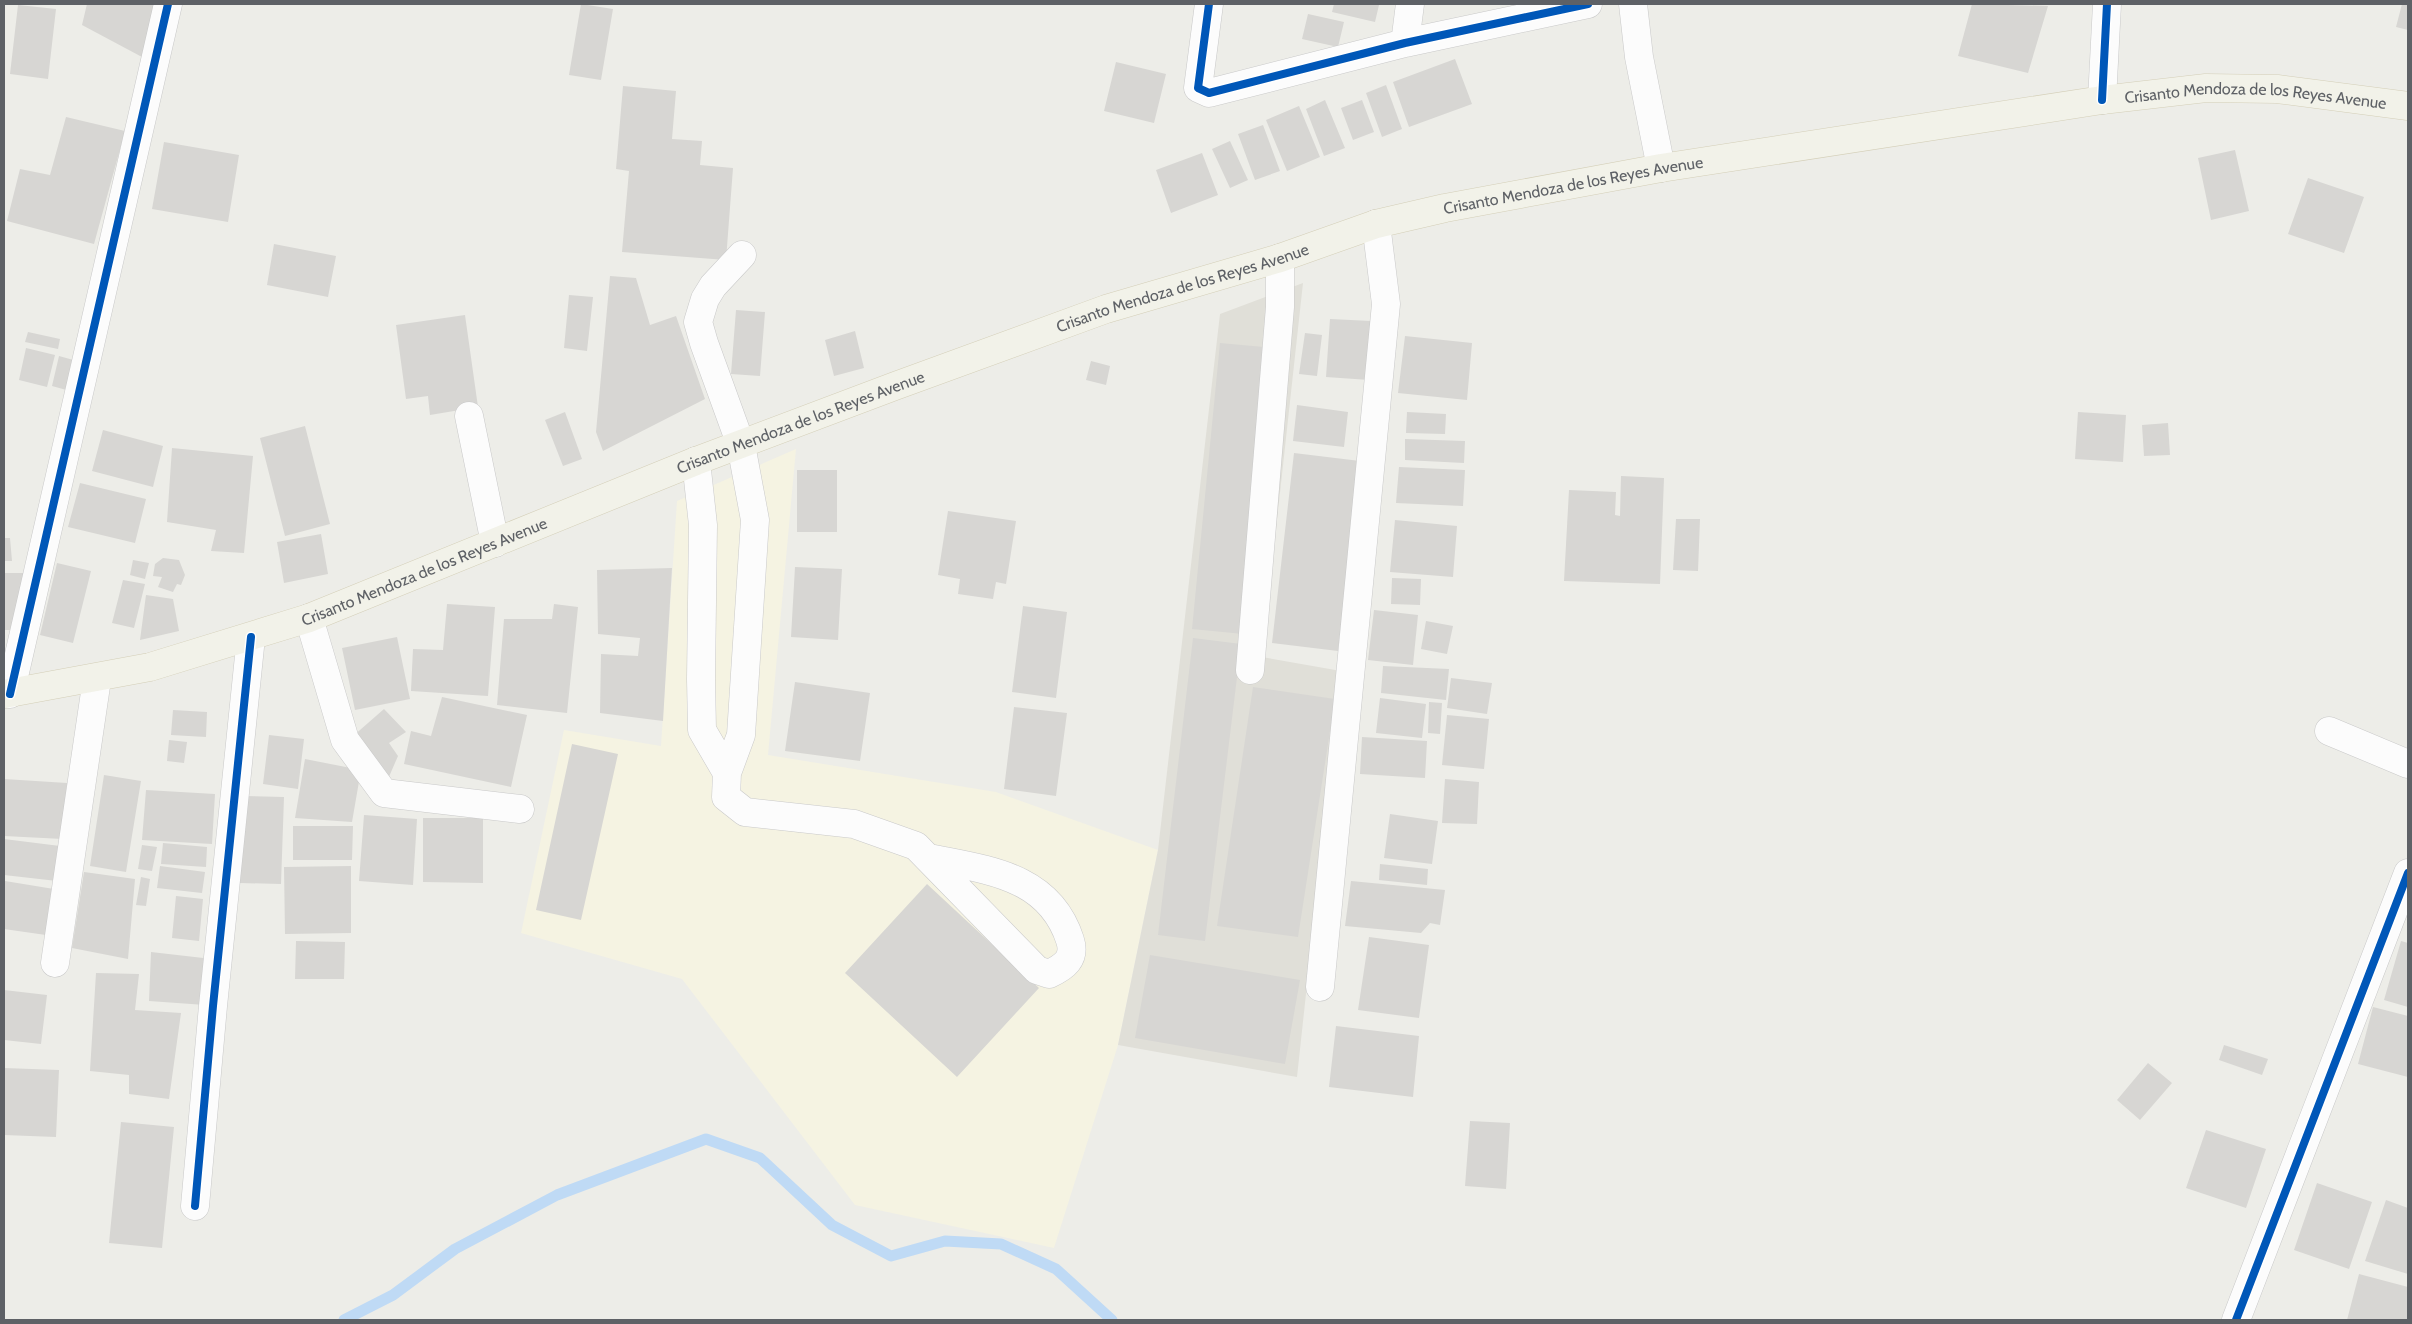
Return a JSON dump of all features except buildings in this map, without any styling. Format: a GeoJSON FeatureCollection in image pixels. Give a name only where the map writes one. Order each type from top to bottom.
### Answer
{"type":"FeatureCollection","features":[{"type":"Feature","properties":{"kind":"main road","name":"Crisanto Mendoza de los Reyes Avenue"},"geometry":{"type":"LineString","coordinates":[[7,694],[97,679],[150,667],[309,618],[696,462],[1106,309],[1280,258],[1376,224],[1445,208],[1661,168],[2102,100],[2206,88],[2278,89],[2408,106]]}},
{"type":"Feature","properties":{"kind":"street"},"geometry":{"type":"LineString","coordinates":[[7,694],[168,4]]}},
{"type":"Feature","properties":{"kind":"street"},"geometry":{"type":"LineString","coordinates":[[1209,4],[1198,88],[1209,93],[1405,43],[1588,4]]}},
{"type":"Feature","properties":{"kind":"street"},"geometry":{"type":"LineString","coordinates":[[1405,43],[1410,4]]}},
{"type":"Feature","properties":{"kind":"street"},"geometry":{"type":"LineString","coordinates":[[1632,4],[1639,57],[1661,168]]}},
{"type":"Feature","properties":{"kind":"street"},"geometry":{"type":"LineString","coordinates":[[2102,100],[2107,4]]}},
{"type":"Feature","properties":{"kind":"street"},"geometry":{"type":"LineString","coordinates":[[1320,987],[1386,304],[1376,224]]}},
{"type":"Feature","properties":{"kind":"street"},"geometry":{"type":"LineString","coordinates":[[742,255],[712,286],[705,299],[698,322],[704,344],[742,445],[755,520],[741,735],[727,773],[726,797],[745,812],[854,824],[916,846],[1037,970],[1049,974],[1066,966],[1071,957],[1072,946],[1064,920],[1038,891],[1006,874],[929,858]]}},
{"type":"Feature","properties":{"kind":"street"},"geometry":{"type":"LineString","coordinates":[[1250,670],[1280,307],[1280,258]]}},
{"type":"Feature","properties":{"kind":"street"},"geometry":{"type":"LineString","coordinates":[[469,416],[495,542]]}},
{"type":"Feature","properties":{"kind":"street"},"geometry":{"type":"LineString","coordinates":[[696,462],[703,525],[700,679],[702,730],[727,773]]}},
{"type":"Feature","properties":{"kind":"street"},"geometry":{"type":"LineString","coordinates":[[309,618],[345,740],[384,793],[520,808]]}},
{"type":"Feature","properties":{"kind":"street"},"geometry":{"type":"LineString","coordinates":[[195,1206],[213,1006],[251,637]]}},
{"type":"Feature","properties":{"kind":"street"},"geometry":{"type":"LineString","coordinates":[[54,963],[97,679]]}},
{"type":"Feature","properties":{"kind":"street"},"geometry":{"type":"LineString","coordinates":[[2329,731],[2408,764]]}},
{"type":"Feature","properties":{"kind":"street"},"geometry":{"type":"LineString","coordinates":[[2236,1320],[2408,873]]}},
{"type":"Feature","properties":{"kind":"shaded area"},"geometry":{"type":"Polygon","coordinates":[[[1303,283],[1262,657],[1341,671],[1297,1077],[1118,1045],[1158,850],[1220,314],[1303,283]]]}},
{"type":"Feature","properties":{"kind":"shaded area"},"geometry":{"type":"Polygon","coordinates":[[[796,449],[768,755],[996,792],[1158,850],[1118,1045],[1054,1248],[855,1205],[682,979],[521,933],[564,730],[661,746],[677,501],[796,449]]]}},
{"type":"Feature","properties":{"kind":"waterway"},"geometry":{"type":"LineString","coordinates":[[344,1320],[393,1295],[455,1249],[557,1195],[706,1139],[760,1158],[832,1225],[891,1256],[945,1241],[1001,1244],[1056,1269],[1112,1320]]}},
{"type":"Feature","properties":{"kind":"cycle path"},"geometry":{"type":"LineString","coordinates":[[10,694],[168,4]]}},
{"type":"Feature","properties":{"kind":"cycle path"},"geometry":{"type":"LineString","coordinates":[[1209,4],[1198,88],[1209,93],[1405,43],[1588,4]]}},
{"type":"Feature","properties":{"kind":"cycle path"},"geometry":{"type":"LineString","coordinates":[[2102,100],[2107,4]]}},
{"type":"Feature","properties":{"kind":"cycle path"},"geometry":{"type":"LineString","coordinates":[[195,1206],[213,1006],[251,637]]}},
{"type":"Feature","properties":{"kind":"cycle path"},"geometry":{"type":"LineString","coordinates":[[2236,1320],[2408,873]]}}]}
